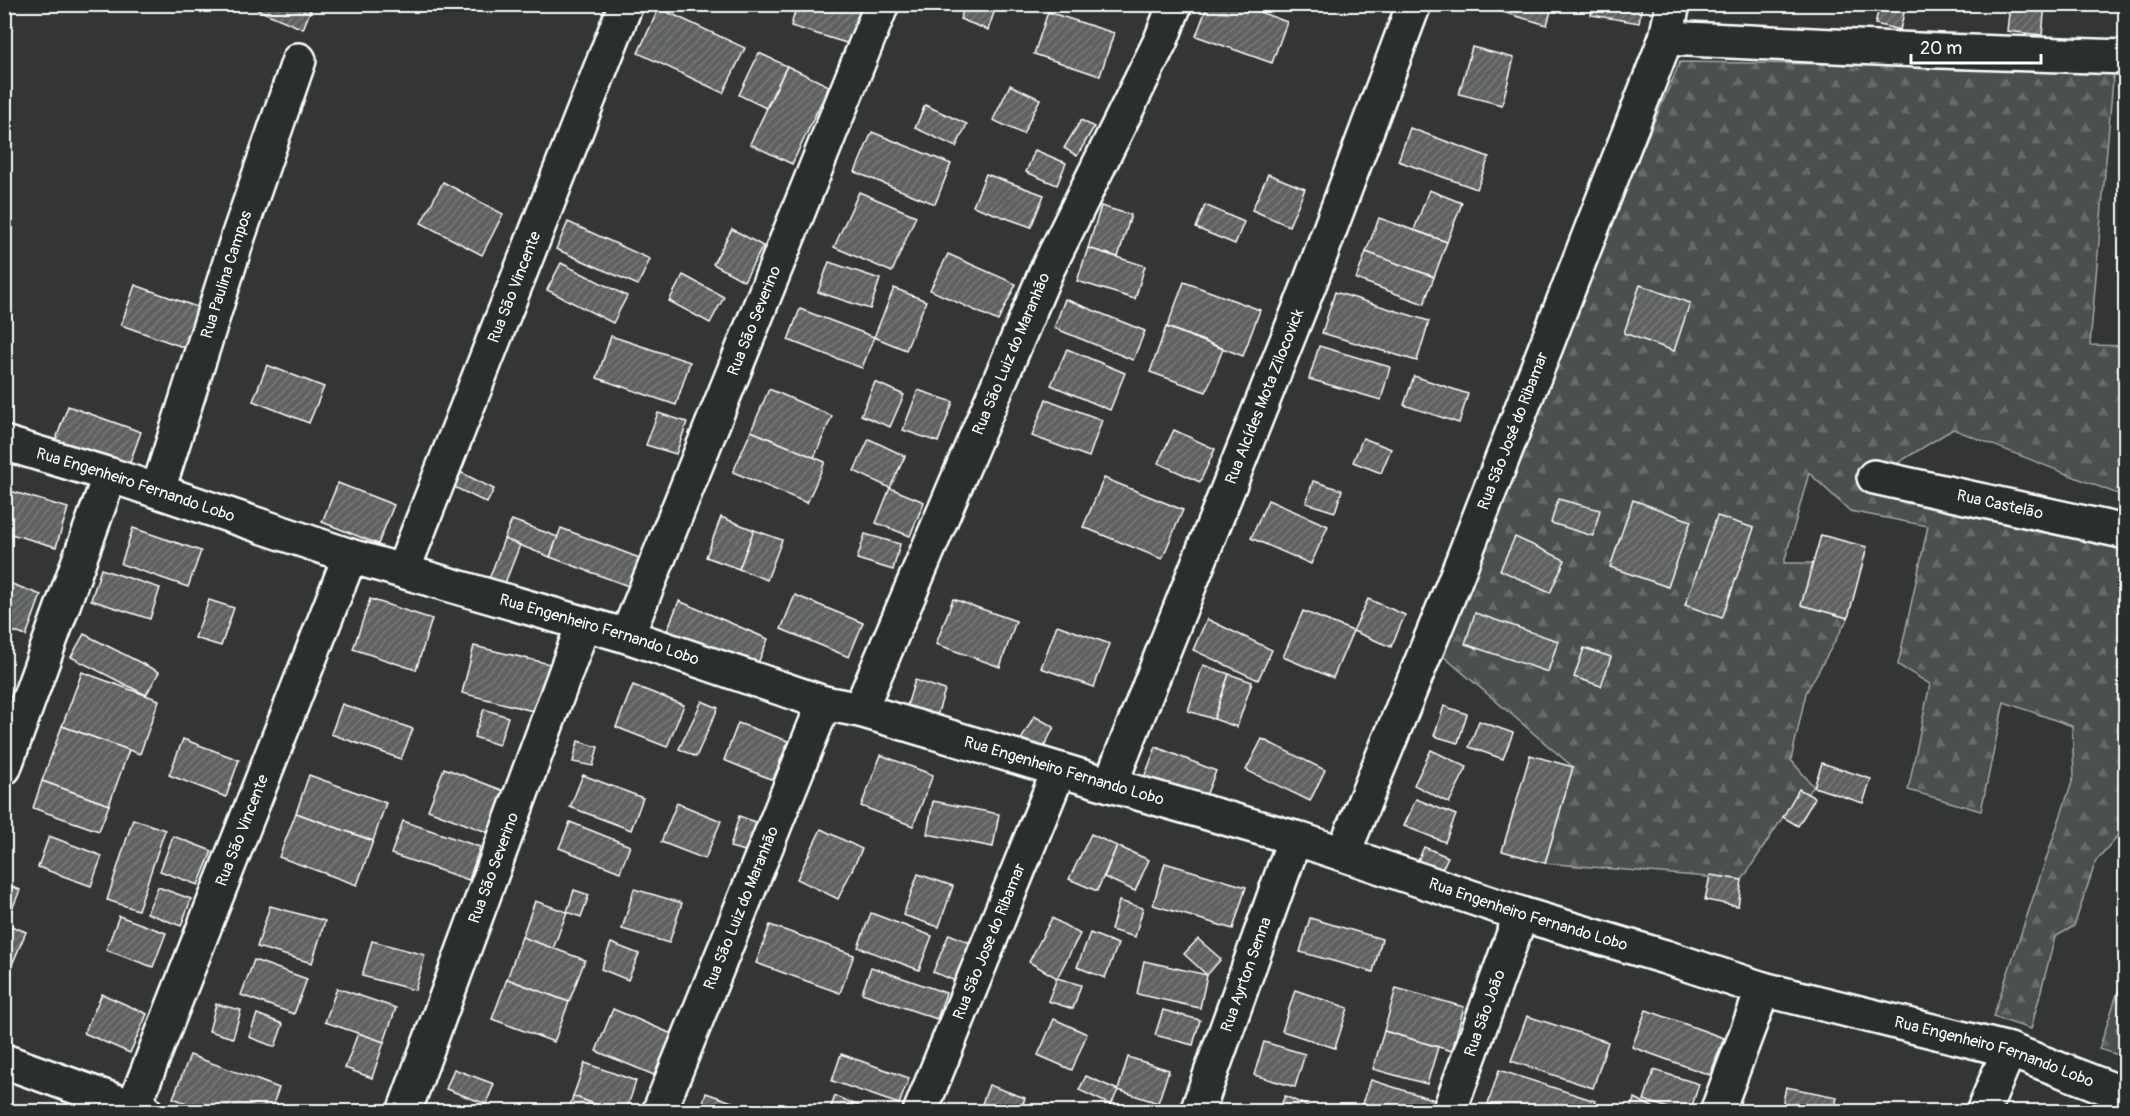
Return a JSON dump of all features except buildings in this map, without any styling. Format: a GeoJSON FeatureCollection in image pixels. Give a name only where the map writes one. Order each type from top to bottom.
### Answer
{"type":"FeatureCollection","features":[{"type":"Feature","properties":{"kind":"street","name":"Rua São Vincente"},"geometry":{"type":"LineString","coordinates":[[403,570],[626,4]]}},
{"type":"Feature","properties":{"kind":"street","name":"Rua São Severino"},"geometry":{"type":"LineString","coordinates":[[627,636],[882,4]]}},
{"type":"Feature","properties":{"kind":"street","name":"Rua São Luiz do Maranhão"},"geometry":{"type":"LineString","coordinates":[[860,710],[1046,272],[1161,40],[1174,4]]}},
{"type":"Feature","properties":{"kind":"street","name":"Rua Alcídes Mota Zilocovick"},"geometry":{"type":"LineString","coordinates":[[1110,785],[1311,279],[1414,4]]}},
{"type":"Feature","properties":{"kind":"street","name":"Rua São José do Ribamar"},"geometry":{"type":"LineString","coordinates":[[1342,854],[1455,580],[1666,38],[1673,4]]}},
{"type":"Feature","properties":{"kind":"street"},"geometry":{"type":"LineString","coordinates":[[1666,38],[2126,57]]}},
{"type":"Feature","properties":{"kind":"street","name":"Rua Paulina Campos"},"geometry":{"type":"LineString","coordinates":[[158,490],[238,237],[299,60]]}},
{"type":"Feature","properties":{"kind":"street","name":"Rua Engenheiro Fernando Lobo"},"geometry":{"type":"LineString","coordinates":[[4,443],[110,474],[350,556],[627,636],[824,703],[860,710],[1294,838],[1521,914],[1763,989],[2008,1050],[2126,1095]]}},
{"type":"Feature","properties":{"kind":"street"},"geometry":{"type":"LineString","coordinates":[[4,768],[110,474]]}},
{"type":"Feature","properties":{"kind":"street","name":"Rua Castelão"},"geometry":{"type":"LineString","coordinates":[[1874,477],[2126,532]]}},
{"type":"Feature","properties":{"kind":"street","name":"Rua São Vincente"},"geometry":{"type":"LineString","coordinates":[[140,1109],[350,556]]}},
{"type":"Feature","properties":{"kind":"street","name":"Rua São Severino"},"geometry":{"type":"LineString","coordinates":[[404,1112],[583,625]]}},
{"type":"Feature","properties":{"kind":"street","name":"Rua São Luiz do Maranhão"},"geometry":{"type":"LineString","coordinates":[[659,1112],[824,703]]}},
{"type":"Feature","properties":{"kind":"street","name":"Rua São Jose do Ribamar"},"geometry":{"type":"LineString","coordinates":[[920,1112],[1059,770]]}},
{"type":"Feature","properties":{"kind":"street","name":"Rua Ayrton Senna"},"geometry":{"type":"LineString","coordinates":[[1197,1112],[1294,838]]}},
{"type":"Feature","properties":{"kind":"street","name":"Rua São João"},"geometry":{"type":"LineString","coordinates":[[1449,1112],[1521,914]]}},
{"type":"Feature","properties":{"kind":"street"},"geometry":{"type":"LineString","coordinates":[[1717,1112],[1763,989]]}},
{"type":"Feature","properties":{"kind":"street"},"geometry":{"type":"LineString","coordinates":[[1983,1112],[2008,1050]]}},
{"type":"Feature","properties":{"kind":"street"},"geometry":{"type":"LineString","coordinates":[[4,1061],[140,1109]]}},
{"type":"Feature","properties":{"kind":"green space"},"geometry":{"type":"Polygon","coordinates":[[[1680,62],[2114,68],[2090,345],[2125,346],[2125,497],[1953,429],[1878,475],[2125,548],[2125,827],[2096,861],[2074,926],[2055,937],[2031,1029],[1993,1017],[2074,776],[2072,726],[2004,702],[1981,811],[1908,790],[1930,684],[1898,665],[1928,526],[1850,511],[1809,473],[1784,563],[1813,563],[1802,605],[1848,618],[1806,693],[1791,760],[1814,787],[1783,817],[1742,880],[1545,863],[1573,767],[1429,644],[1680,62]]]}},
{"type":"Feature","properties":{"kind":"green space"},"geometry":{"type":"Polygon","coordinates":[[[2125,970],[2125,1057],[2099,1049],[2125,970]]]}}]}
